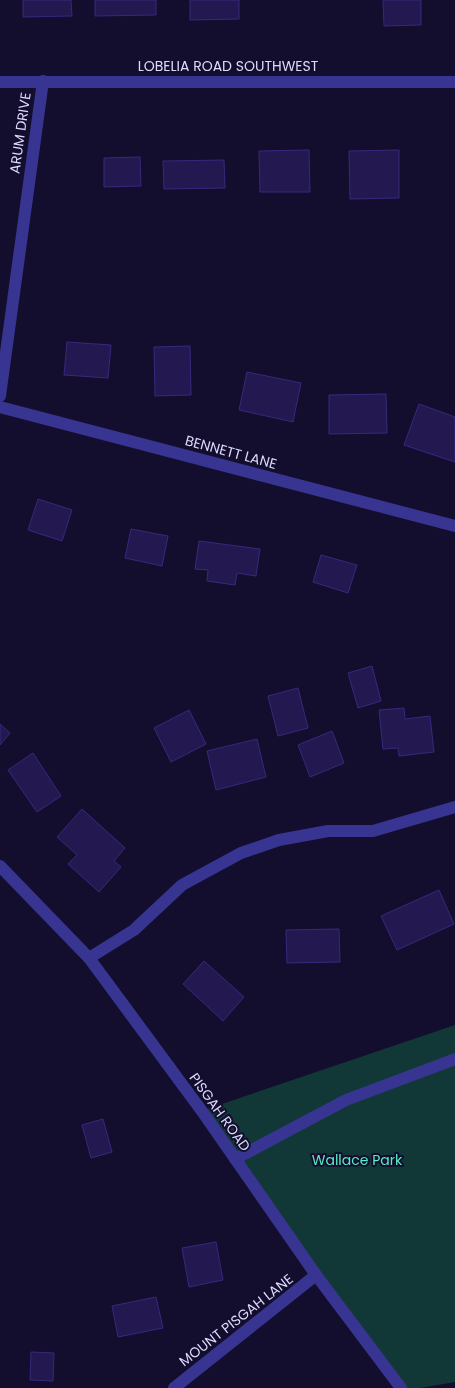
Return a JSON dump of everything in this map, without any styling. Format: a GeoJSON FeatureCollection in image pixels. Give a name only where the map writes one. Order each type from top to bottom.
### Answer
{"type":"FeatureCollection","features":[{"type":"Feature","properties":{"kind":"street","name":"ARUM DRIVE"},"geometry":{"type":"LineString","coordinates":[[0,396],[42,81]]}},
{"type":"Feature","properties":{"kind":"street","name":"LOBELIA ROAD SOUTHWEST"},"geometry":{"type":"LineString","coordinates":[[0,82],[455,82]]}},
{"type":"Feature","properties":{"kind":"street","name":"BENNETT LANE"},"geometry":{"type":"LineString","coordinates":[[0,407],[455,526]]}},
{"type":"Feature","properties":{"kind":"street"},"geometry":{"type":"LineString","coordinates":[[89,958],[134,930],[182,885],[241,853],[279,840],[328,831],[373,831],[455,807]]}},
{"type":"Feature","properties":{"kind":"street","name":"PISGAH ROAD"},"geometry":{"type":"LineString","coordinates":[[0,866],[89,958],[204,1114],[316,1276],[400,1388]]}},
{"type":"Feature","properties":{"kind":"street"},"geometry":{"type":"LineString","coordinates":[[235,1159],[346,1100],[455,1059]]}},
{"type":"Feature","properties":{"kind":"street","name":"MOUNT PISGAH LANE"},"geometry":{"type":"LineString","coordinates":[[174,1388],[316,1276]]}},
{"type":"Feature","properties":{"kind":"green space","name":"Wallace Park"},"geometry":{"type":"Polygon","coordinates":[[[455,1025],[455,1382],[420,1388],[403,1388],[204,1110],[455,1025]]]}},
{"type":"Feature","properties":{"kind":"building"},"geometry":{"type":"Polygon","coordinates":[[[23,0],[71,0],[72,16],[23,17],[23,0]]]}},
{"type":"Feature","properties":{"kind":"building"},"geometry":{"type":"Polygon","coordinates":[[[95,0],[156,0],[156,15],[95,16],[95,0]]]}},
{"type":"Feature","properties":{"kind":"building"},"geometry":{"type":"Polygon","coordinates":[[[190,0],[239,0],[239,19],[190,20],[190,0]]]}},
{"type":"Feature","properties":{"kind":"building"},"geometry":{"type":"Polygon","coordinates":[[[383,0],[421,0],[421,25],[384,26],[383,0]]]}},
{"type":"Feature","properties":{"kind":"building"},"geometry":{"type":"Polygon","coordinates":[[[309,150],[310,192],[260,192],[259,151],[309,150]]]}},
{"type":"Feature","properties":{"kind":"building"},"geometry":{"type":"Polygon","coordinates":[[[399,150],[399,198],[350,199],[349,151],[399,150]]]}},
{"type":"Feature","properties":{"kind":"building"},"geometry":{"type":"Polygon","coordinates":[[[140,157],[141,186],[104,187],[104,158],[140,157]]]}},
{"type":"Feature","properties":{"kind":"building"},"geometry":{"type":"Polygon","coordinates":[[[224,160],[225,188],[164,189],[163,161],[224,160]]]}},
{"type":"Feature","properties":{"kind":"building"},"geometry":{"type":"Polygon","coordinates":[[[67,342],[111,345],[108,378],[64,375],[67,342]]]}},
{"type":"Feature","properties":{"kind":"building"},"geometry":{"type":"Polygon","coordinates":[[[190,346],[191,395],[155,396],[154,347],[190,346]]]}},
{"type":"Feature","properties":{"kind":"building"},"geometry":{"type":"Polygon","coordinates":[[[247,372],[301,383],[293,422],[239,410],[247,372]]]}},
{"type":"Feature","properties":{"kind":"building"},"geometry":{"type":"Polygon","coordinates":[[[386,394],[387,433],[329,434],[329,395],[386,394]]]}},
{"type":"Feature","properties":{"kind":"building"},"geometry":{"type":"Polygon","coordinates":[[[419,404],[455,417],[455,462],[404,445],[419,404]]]}},
{"type":"Feature","properties":{"kind":"building"},"geometry":{"type":"Polygon","coordinates":[[[38,499],[72,510],[62,541],[28,530],[38,499]]]}},
{"type":"Feature","properties":{"kind":"building"},"geometry":{"type":"Polygon","coordinates":[[[131,529],[168,536],[162,566],[125,558],[131,529]]]}},
{"type":"Feature","properties":{"kind":"building"},"geometry":{"type":"Polygon","coordinates":[[[199,541],[260,549],[256,576],[237,573],[235,585],[207,581],[208,570],[195,569],[199,541]]]}},
{"type":"Feature","properties":{"kind":"building"},"geometry":{"type":"Polygon","coordinates":[[[321,555],[357,565],[348,593],[313,582],[321,555]]]}},
{"type":"Feature","properties":{"kind":"building"},"geometry":{"type":"Polygon","coordinates":[[[372,666],[381,701],[358,708],[348,673],[372,666]]]}},
{"type":"Feature","properties":{"kind":"building"},"geometry":{"type":"Polygon","coordinates":[[[298,688],[308,728],[278,736],[268,696],[298,688]]]}},
{"type":"Feature","properties":{"kind":"building"},"geometry":{"type":"Polygon","coordinates":[[[404,708],[405,719],[430,716],[434,752],[399,756],[398,748],[383,749],[379,710],[404,708]]]}},
{"type":"Feature","properties":{"kind":"building"},"geometry":{"type":"Polygon","coordinates":[[[189,710],[206,744],[171,762],[154,728],[189,710]]]}},
{"type":"Feature","properties":{"kind":"building"},"geometry":{"type":"Polygon","coordinates":[[[0,724],[10,733],[0,745],[0,724]]]}},
{"type":"Feature","properties":{"kind":"building"},"geometry":{"type":"Polygon","coordinates":[[[332,731],[344,763],[310,777],[298,745],[332,731]]]}},
{"type":"Feature","properties":{"kind":"building"},"geometry":{"type":"Polygon","coordinates":[[[257,739],[266,777],[216,790],[207,751],[257,739]]]}},
{"type":"Feature","properties":{"kind":"building"},"geometry":{"type":"Polygon","coordinates":[[[33,753],[61,796],[37,812],[8,770],[33,753]]]}},
{"type":"Feature","properties":{"kind":"building"},"geometry":{"type":"Polygon","coordinates":[[[82,809],[125,848],[114,861],[121,867],[99,892],[68,864],[77,855],[57,837],[82,809]]]}},
{"type":"Feature","properties":{"kind":"building"},"geometry":{"type":"Polygon","coordinates":[[[439,890],[454,924],[397,950],[381,916],[439,890]]]}},
{"type":"Feature","properties":{"kind":"building"},"geometry":{"type":"Polygon","coordinates":[[[339,929],[340,962],[287,963],[286,930],[339,929]]]}},
{"type":"Feature","properties":{"kind":"building"},"geometry":{"type":"Polygon","coordinates":[[[204,961],[244,997],[223,1021],[183,984],[204,961]]]}},
{"type":"Feature","properties":{"kind":"building"},"geometry":{"type":"Polygon","coordinates":[[[103,1119],[112,1152],[91,1158],[82,1125],[103,1119]]]}},
{"type":"Feature","properties":{"kind":"building"},"geometry":{"type":"Polygon","coordinates":[[[216,1242],[223,1280],[189,1287],[182,1248],[216,1242]]]}},
{"type":"Feature","properties":{"kind":"building"},"geometry":{"type":"Polygon","coordinates":[[[156,1297],[163,1328],[118,1337],[112,1306],[156,1297]]]}},
{"type":"Feature","properties":{"kind":"building"},"geometry":{"type":"Polygon","coordinates":[[[31,1352],[54,1353],[53,1381],[30,1380],[31,1352]]]}}]}
